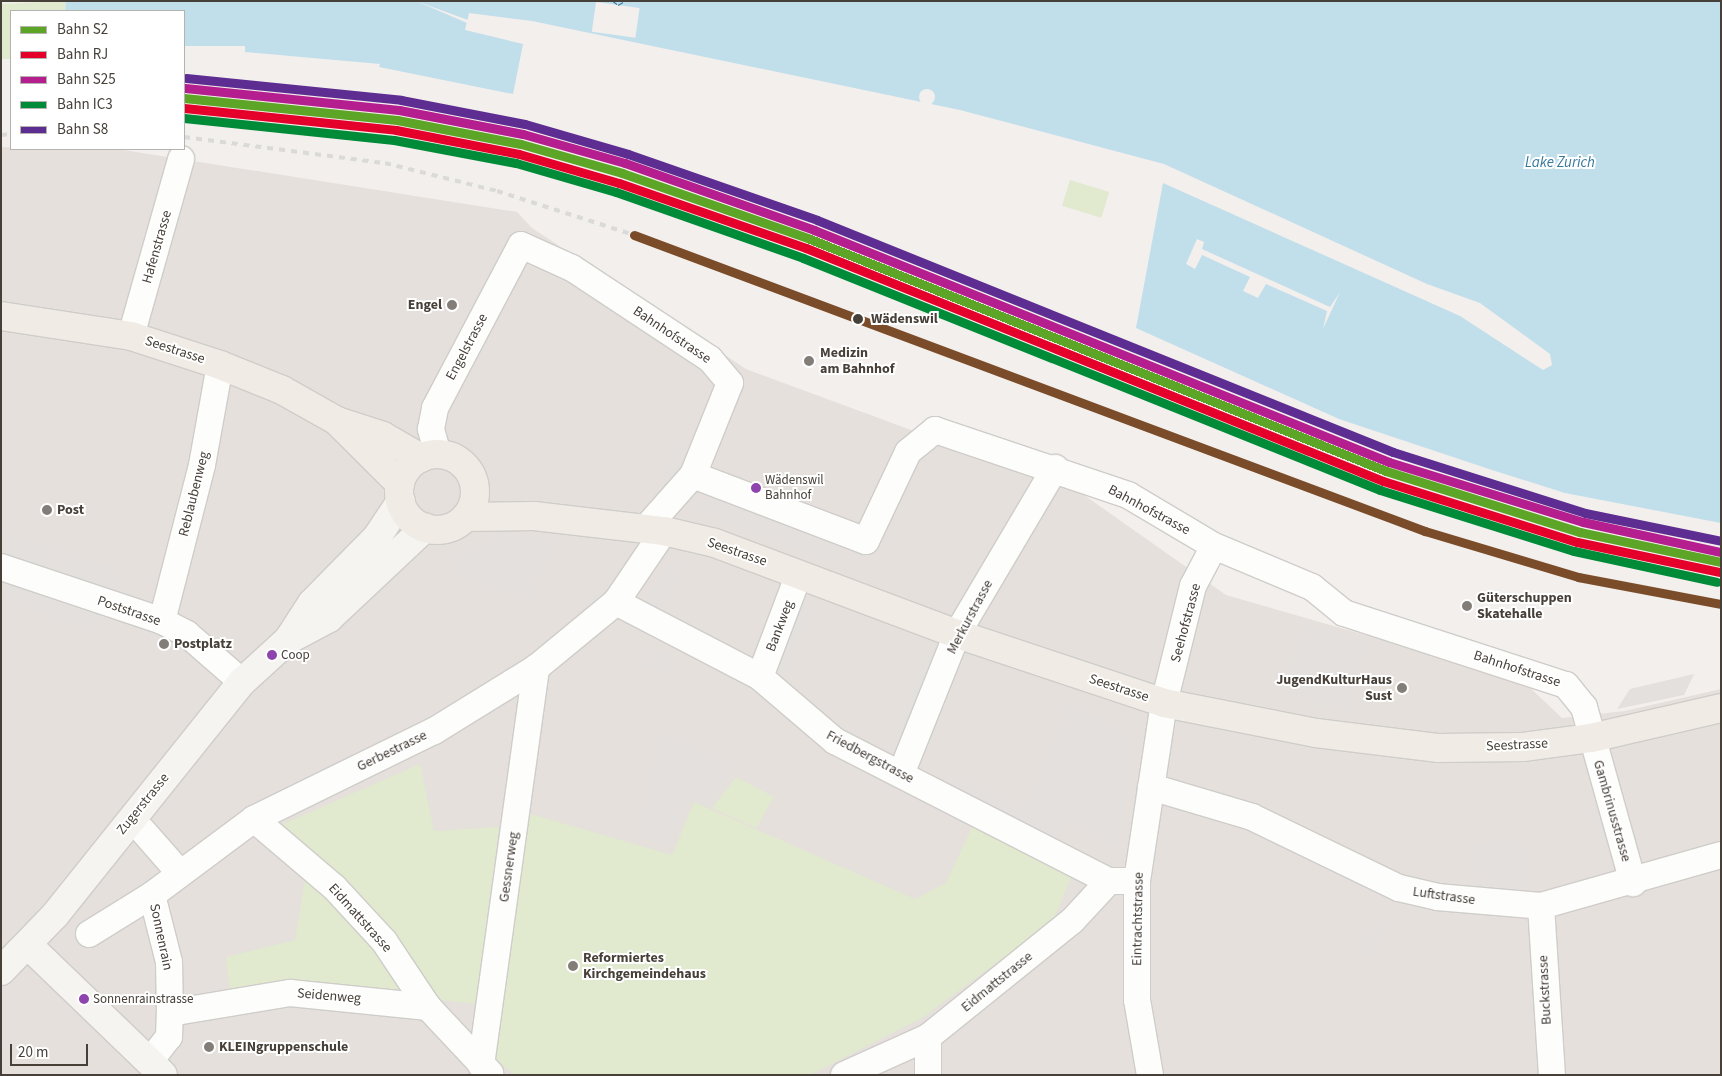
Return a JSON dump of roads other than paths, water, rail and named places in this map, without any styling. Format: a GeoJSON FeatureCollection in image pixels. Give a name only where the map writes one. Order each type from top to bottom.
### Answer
{"type":"FeatureCollection","features":[{"type":"Feature","properties":{"kind":"main road","name":"Seestrasse"},"geometry":{"type":"LineString","coordinates":[[1,316],[132,336],[220,365],[282,390],[337,421],[383,436],[430,456]]}},
{"type":"Feature","properties":{"kind":"main road","name":"Seestrasse"},"geometry":{"type":"LineString","coordinates":[[337,421],[400,493]]}},
{"type":"Feature","properties":{"kind":"main road"},"geometry":{"type":"LineString","coordinates":[[430,456],[457,460],[474,483],[474,501],[466,517],[443,530],[425,528],[412,520],[400,493],[408,469],[430,456]]}},
{"type":"Feature","properties":{"kind":"main road","name":"Seestrasse"},"geometry":{"type":"LineString","coordinates":[[474,483],[534,516]]}},
{"type":"Feature","properties":{"kind":"main road","name":"Zugerstrasse"},"geometry":{"type":"LineString","coordinates":[[288,640],[312,603],[377,537],[400,493]]}},
{"type":"Feature","properties":{"kind":"main road","name":"Seestrasse"},"geometry":{"type":"LineString","coordinates":[[466,517],[534,516],[655,530],[715,543],[957,634],[1164,703],[1316,733],[1439,748],[1523,747],[1591,738],[1721,708]]}},
{"type":"Feature","properties":{"kind":"main road","name":"Zugerstrasse"},"geometry":{"type":"LineString","coordinates":[[2,969],[28,945],[242,682],[288,640],[329,618],[425,528]]}},
{"type":"Feature","properties":{"kind":"main road"},"geometry":{"type":"LineString","coordinates":[[28,945],[156,1068]]}},
{"type":"Feature","properties":{"kind":"street","name":"Hafenstrasse"},"geometry":{"type":"LineString","coordinates":[[132,336],[182,159]]}},
{"type":"Feature","properties":{"kind":"street","name":"Engelstrasse"},"geometry":{"type":"LineString","coordinates":[[430,456],[431,429],[435,408],[521,244]]}},
{"type":"Feature","properties":{"kind":"street","name":"Bahnhofstrasse"},"geometry":{"type":"LineString","coordinates":[[521,244],[572,268],[710,359],[730,383],[693,475],[655,530]]}},
{"type":"Feature","properties":{"kind":"street","name":"Reblaubenweg"},"geometry":{"type":"LineString","coordinates":[[162,621],[202,465],[220,365]]}},
{"type":"Feature","properties":{"kind":"street","name":"Bahnhofstrasse"},"geometry":{"type":"LineString","coordinates":[[693,475],[866,541],[908,452],[935,430],[1055,468],[1128,495],[1214,546],[1312,587],[1344,613],[1566,685],[1584,707],[1591,738]]}},
{"type":"Feature","properties":{"kind":"street","name":"Merkurstrasse"},"geometry":{"type":"LineString","coordinates":[[901,774],[957,634],[1055,468]]}},
{"type":"Feature","properties":{"kind":"street","name":"Gerbestrasse"},"geometry":{"type":"LineString","coordinates":[[88,934],[152,895],[254,818],[434,731],[536,668],[616,602],[655,530]]}},
{"type":"Feature","properties":{"kind":"street","name":"Seehofstrasse"},"geometry":{"type":"LineString","coordinates":[[1164,703],[1193,586],[1214,546]]}},
{"type":"Feature","properties":{"kind":"street","name":"Poststrasse"},"geometry":{"type":"LineString","coordinates":[[1,567],[162,621],[186,634],[242,682]]}},
{"type":"Feature","properties":{"kind":"street","name":"Bankweg"},"geometry":{"type":"LineString","coordinates":[[760,677],[799,574]]}},
{"type":"Feature","properties":{"kind":"street","name":"Friedbergstrasse"},"geometry":{"type":"LineString","coordinates":[[616,602],[760,677],[835,740],[1109,881]]}},
{"type":"Feature","properties":{"kind":"street","name":"Gessnerweg"},"geometry":{"type":"LineString","coordinates":[[487,1070],[536,668]]}},
{"type":"Feature","properties":{"kind":"street","name":"Eintrachtstrasse"},"geometry":{"type":"LineString","coordinates":[[1150,1075],[1137,1000],[1137,881],[1164,703]]}},
{"type":"Feature","properties":{"kind":"street","name":"Gambrinusstrasse"},"geometry":{"type":"LineString","coordinates":[[1591,738],[1633,883]]}},
{"type":"Feature","properties":{"kind":"street","name":"Luftstrasse"},"geometry":{"type":"LineString","coordinates":[[1152,787],[1252,817],[1417,895],[1540,906],[1633,883],[1721,855]]}},
{"type":"Feature","properties":{"kind":"street","name":"Eidmattstrasse"},"geometry":{"type":"LineString","coordinates":[[254,818],[334,887],[384,941],[428,1007],[487,1070]]}},
{"type":"Feature","properties":{"kind":"street"},"geometry":{"type":"LineString","coordinates":[[143,831],[180,872]]}},
{"type":"Feature","properties":{"kind":"street","name":"Eidmattstrasse"},"geometry":{"type":"LineString","coordinates":[[844,1075],[928,1038],[1072,921],[1109,881]]}},
{"type":"Feature","properties":{"kind":"street"},"geometry":{"type":"LineString","coordinates":[[1109,881],[1137,881]]}},
{"type":"Feature","properties":{"kind":"street","name":"Sonnenrain"},"geometry":{"type":"LineString","coordinates":[[152,895],[169,962],[169,1037],[156,1068]]}},
{"type":"Feature","properties":{"kind":"street","name":"Buckstrasse"},"geometry":{"type":"LineString","coordinates":[[1540,906],[1552,1075]]}},
{"type":"Feature","properties":{"kind":"street","name":"Seidenweg"},"geometry":{"type":"LineString","coordinates":[[170,1014],[290,993],[428,1007]]}},
{"type":"Feature","properties":{"kind":"street"},"geometry":{"type":"LineString","coordinates":[[928,1038],[928,1075]]}},
{"type":"Feature","properties":{"kind":"water","name":"Lake Zurich"},"geometry":{"type":"Polygon","coordinates":[[[66,1],[1721,1],[1721,523],[1565,493],[1339,419],[1136,328],[1163,183],[1460,316],[1543,370],[1552,365],[1550,354],[1480,303],[1427,284],[1164,164],[960,110],[532,21],[469,13],[465,30],[523,44],[513,94],[379,67],[380,64],[245,52],[245,46],[185,46],[185,10],[65,10],[66,1]]]}},
{"type":"Feature","properties":{"kind":"railway"},"geometry":{"type":"LineString","coordinates":[[1,135],[10,134]]}},
{"type":"Feature","properties":{"kind":"railway"},"geometry":{"type":"LineString","coordinates":[[185,137],[385,163],[497,191],[634,235]]}},
{"type":"Feature","properties":{"kind":"rail line","name":"S8"},"geometry":{"type":"LineString","coordinates":[[186,78],[401,100],[525,124],[628,154],[817,220],[1393,452],[1585,513],[1721,541]]}},
{"type":"Feature","properties":{"kind":"rail line","name":"S25"},"geometry":{"type":"LineString","coordinates":[[185,88],[399,110],[523,134],[625,163],[814,230],[1389,462],[1583,522],[1721,552]]}},
{"type":"Feature","properties":{"kind":"rail line","name":"S2"},"geometry":{"type":"LineString","coordinates":[[185,98],[397,120],[521,144],[622,173],[810,239],[1386,471],[1580,532],[1721,562]]}},
{"type":"Feature","properties":{"kind":"rail line","name":"RJ"},"geometry":{"type":"LineString","coordinates":[[185,108],[396,130],[519,154],[619,183],[806,248],[1383,481],[1577,542],[1719,572]]}},
{"type":"Feature","properties":{"kind":"rail line","name":"IC3"},"geometry":{"type":"LineString","coordinates":[[185,118],[394,140],[516,163],[616,192],[803,258],[1380,490],[1574,551],[1717,582]]}},
{"type":"Feature","properties":{"kind":"place","name":"Engel"},"geometry":{"type":"Point","coordinates":[452,305]}},
{"type":"Feature","properties":{"kind":"place","name":"Wädenswil"},"geometry":{"type":"Point","coordinates":[858,319]}},
{"type":"Feature","properties":{"kind":"place","name":"Medizin am Bahnhof"},"geometry":{"type":"Point","coordinates":[809,361]}},
{"type":"Feature","properties":{"kind":"place","name":"Wädenswil Bahnhof"},"geometry":{"type":"Point","coordinates":[756,488]}},
{"type":"Feature","properties":{"kind":"place","name":"Post"},"geometry":{"type":"Point","coordinates":[47,510]}},
{"type":"Feature","properties":{"kind":"place","name":"Güterschuppen Skatehalle"},"geometry":{"type":"Point","coordinates":[1467,606]}},
{"type":"Feature","properties":{"kind":"place","name":"Postplatz"},"geometry":{"type":"Point","coordinates":[164,644]}},
{"type":"Feature","properties":{"kind":"place","name":"Coop"},"geometry":{"type":"Point","coordinates":[272,655]}},
{"type":"Feature","properties":{"kind":"place","name":"JugendKulturHaus Sust"},"geometry":{"type":"Point","coordinates":[1402,688]}},
{"type":"Feature","properties":{"kind":"place","name":"Reformiertes Kirchgemeindehaus"},"geometry":{"type":"Point","coordinates":[573,966]}},
{"type":"Feature","properties":{"kind":"place","name":"Sonnenrainstrasse"},"geometry":{"type":"Point","coordinates":[84,999]}},
{"type":"Feature","properties":{"kind":"place","name":"KLEINgruppenschule"},"geometry":{"type":"Point","coordinates":[209,1047]}}]}
